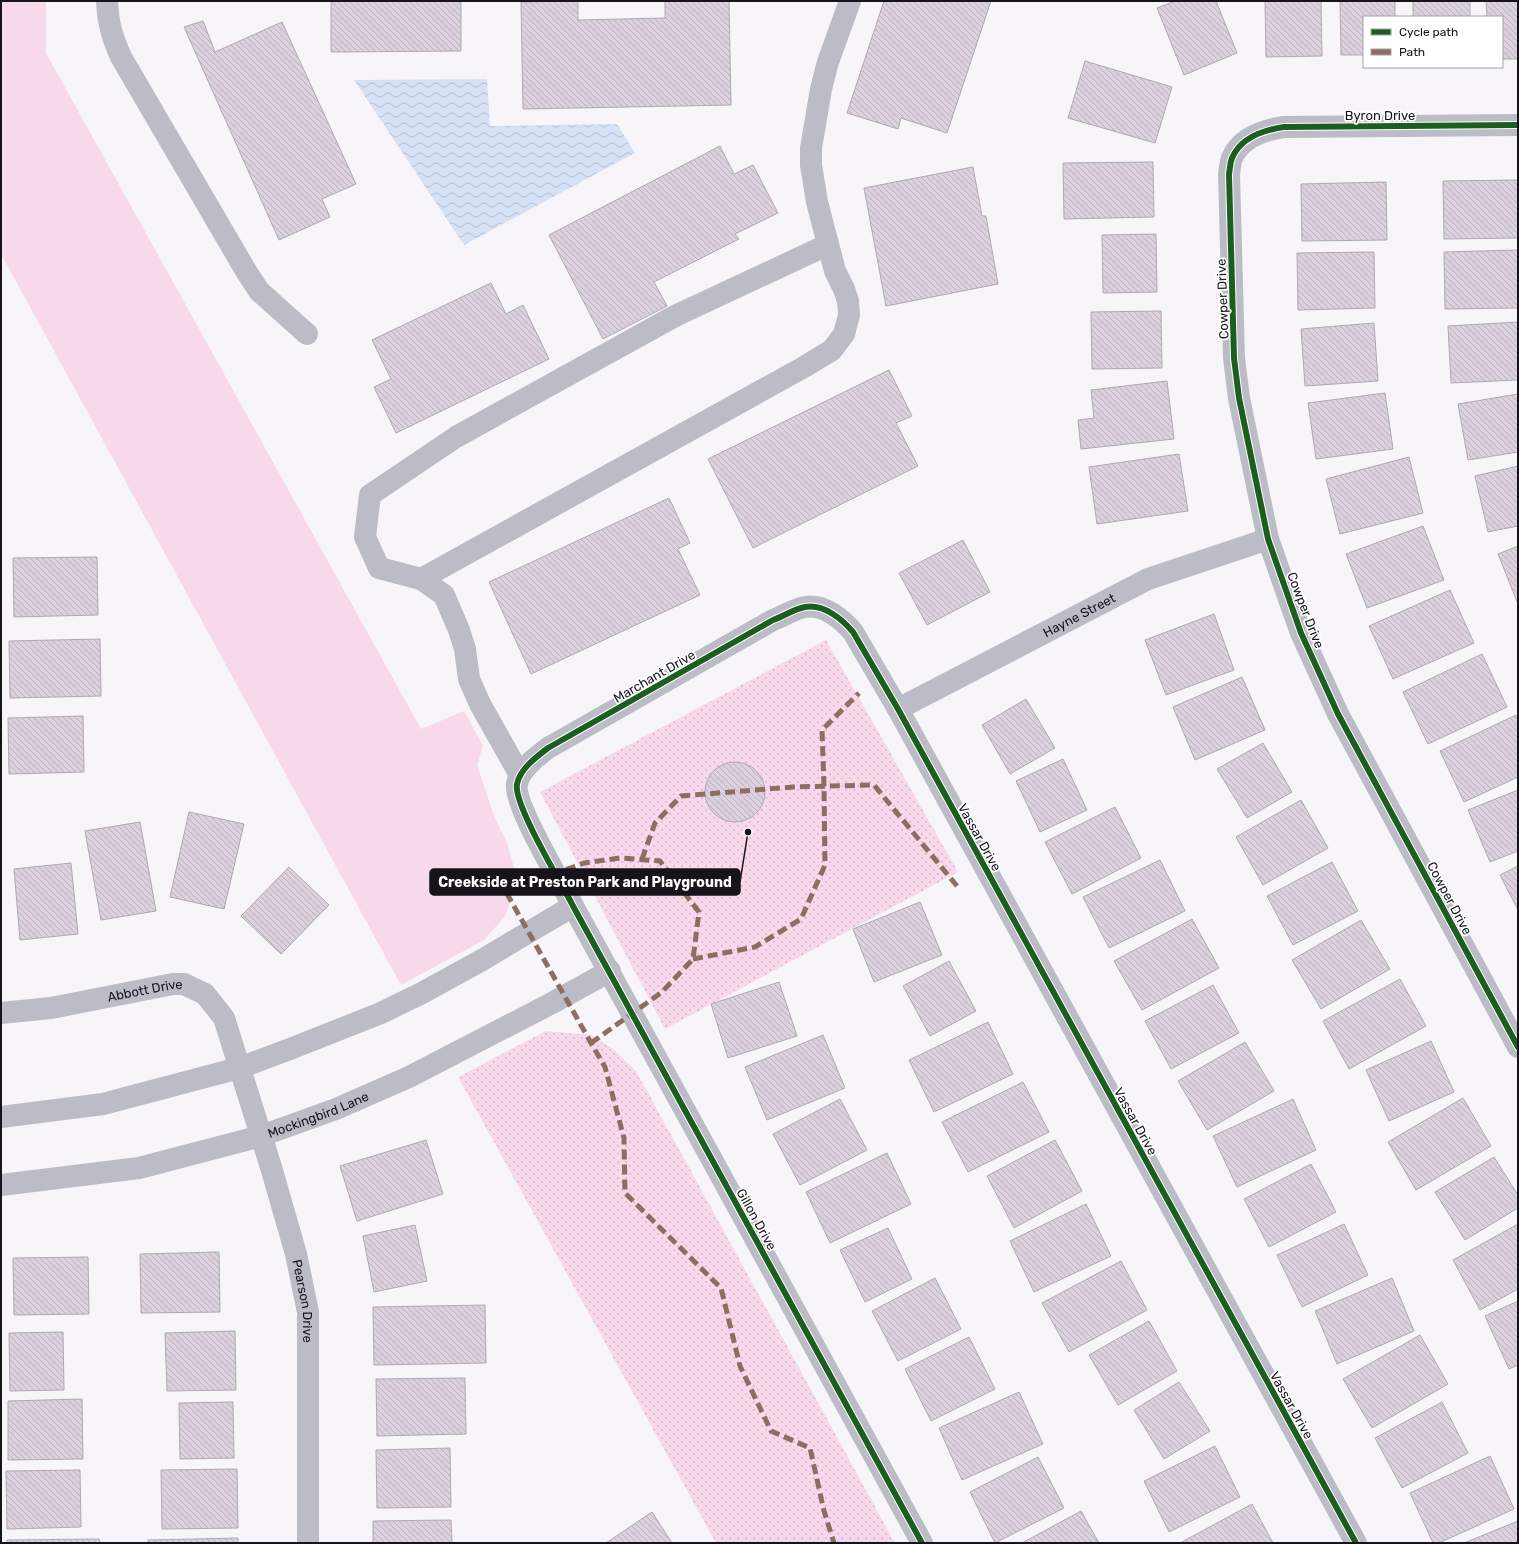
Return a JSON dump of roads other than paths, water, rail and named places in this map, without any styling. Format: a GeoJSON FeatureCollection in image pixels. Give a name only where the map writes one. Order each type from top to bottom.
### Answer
{"type":"FeatureCollection","features":[{"type":"Feature","properties":{"kind":"street"},"geometry":{"type":"LineString","coordinates":[[107,1],[111,35],[121,57],[246,271],[259,291],[307,334]]}},
{"type":"Feature","properties":{"kind":"street"},"geometry":{"type":"LineString","coordinates":[[421,579],[804,367],[832,350],[844,334],[849,315],[848,301],[835,271],[827,245],[817,202],[811,165],[811,148],[818,102],[828,62],[850,1]]}},
{"type":"Feature","properties":{"kind":"street","name":"Byron Drive"},"geometry":{"type":"LineString","coordinates":[[1244,140],[1267,130],[1284,127],[1518,125]]}},
{"type":"Feature","properties":{"kind":"street","name":"Cowper Drive"},"geometry":{"type":"LineString","coordinates":[[1244,140],[1232,157],[1229,174],[1234,358],[1239,398],[1268,539],[1301,633],[1338,714],[1518,1046]]}},
{"type":"Feature","properties":{"kind":"street"},"geometry":{"type":"LineString","coordinates":[[1,1117],[103,1104],[239,1068],[374,1016],[422,993],[482,960],[573,906],[520,803],[517,794],[517,785],[520,775],[480,704],[469,679],[465,649],[452,610],[444,595],[421,579],[379,568],[365,537],[370,496],[456,437],[668,320],[827,245]]}},
{"type":"Feature","properties":{"kind":"street","name":"Hayne Street"},"geometry":{"type":"LineString","coordinates":[[898,709],[1148,579],[1268,539]]}},
{"type":"Feature","properties":{"kind":"street","name":"Marchant Drive"},"geometry":{"type":"LineString","coordinates":[[520,775],[534,758],[548,748],[774,620],[806,607],[814,607],[830,612],[846,624],[853,632],[898,709]]}},
{"type":"Feature","properties":{"kind":"street","name":"Vassar Drive"},"geometry":{"type":"LineString","coordinates":[[898,709],[1356,1543]]}},
{"type":"Feature","properties":{"kind":"street","name":"Gillon Drive"},"geometry":{"type":"LineString","coordinates":[[573,906],[922,1543]]}},
{"type":"Feature","properties":{"kind":"street","name":"Mockingbird Lane"},"geometry":{"type":"LineString","coordinates":[[1,1185],[139,1168],[261,1136],[336,1109],[408,1077],[610,972]]}},
{"type":"Feature","properties":{"kind":"street","name":"Abbott Drive"},"geometry":{"type":"LineString","coordinates":[[1,1013],[52,1008],[173,984],[184,984],[205,994],[224,1018],[239,1068]]}},
{"type":"Feature","properties":{"kind":"street","name":"Pearson Drive"},"geometry":{"type":"LineString","coordinates":[[239,1068],[296,1254],[308,1312],[308,1543]]}},
{"type":"Feature","properties":{"kind":"water"},"geometry":{"type":"Polygon","coordinates":[[[487,79],[490,126],[617,124],[635,153],[464,245],[354,80],[487,79]]]}},
{"type":"Feature","properties":{"kind":"place","name":"Creekside at Preston Park and Playground"},"geometry":{"type":"Point","coordinates":[748,832]}}]}
